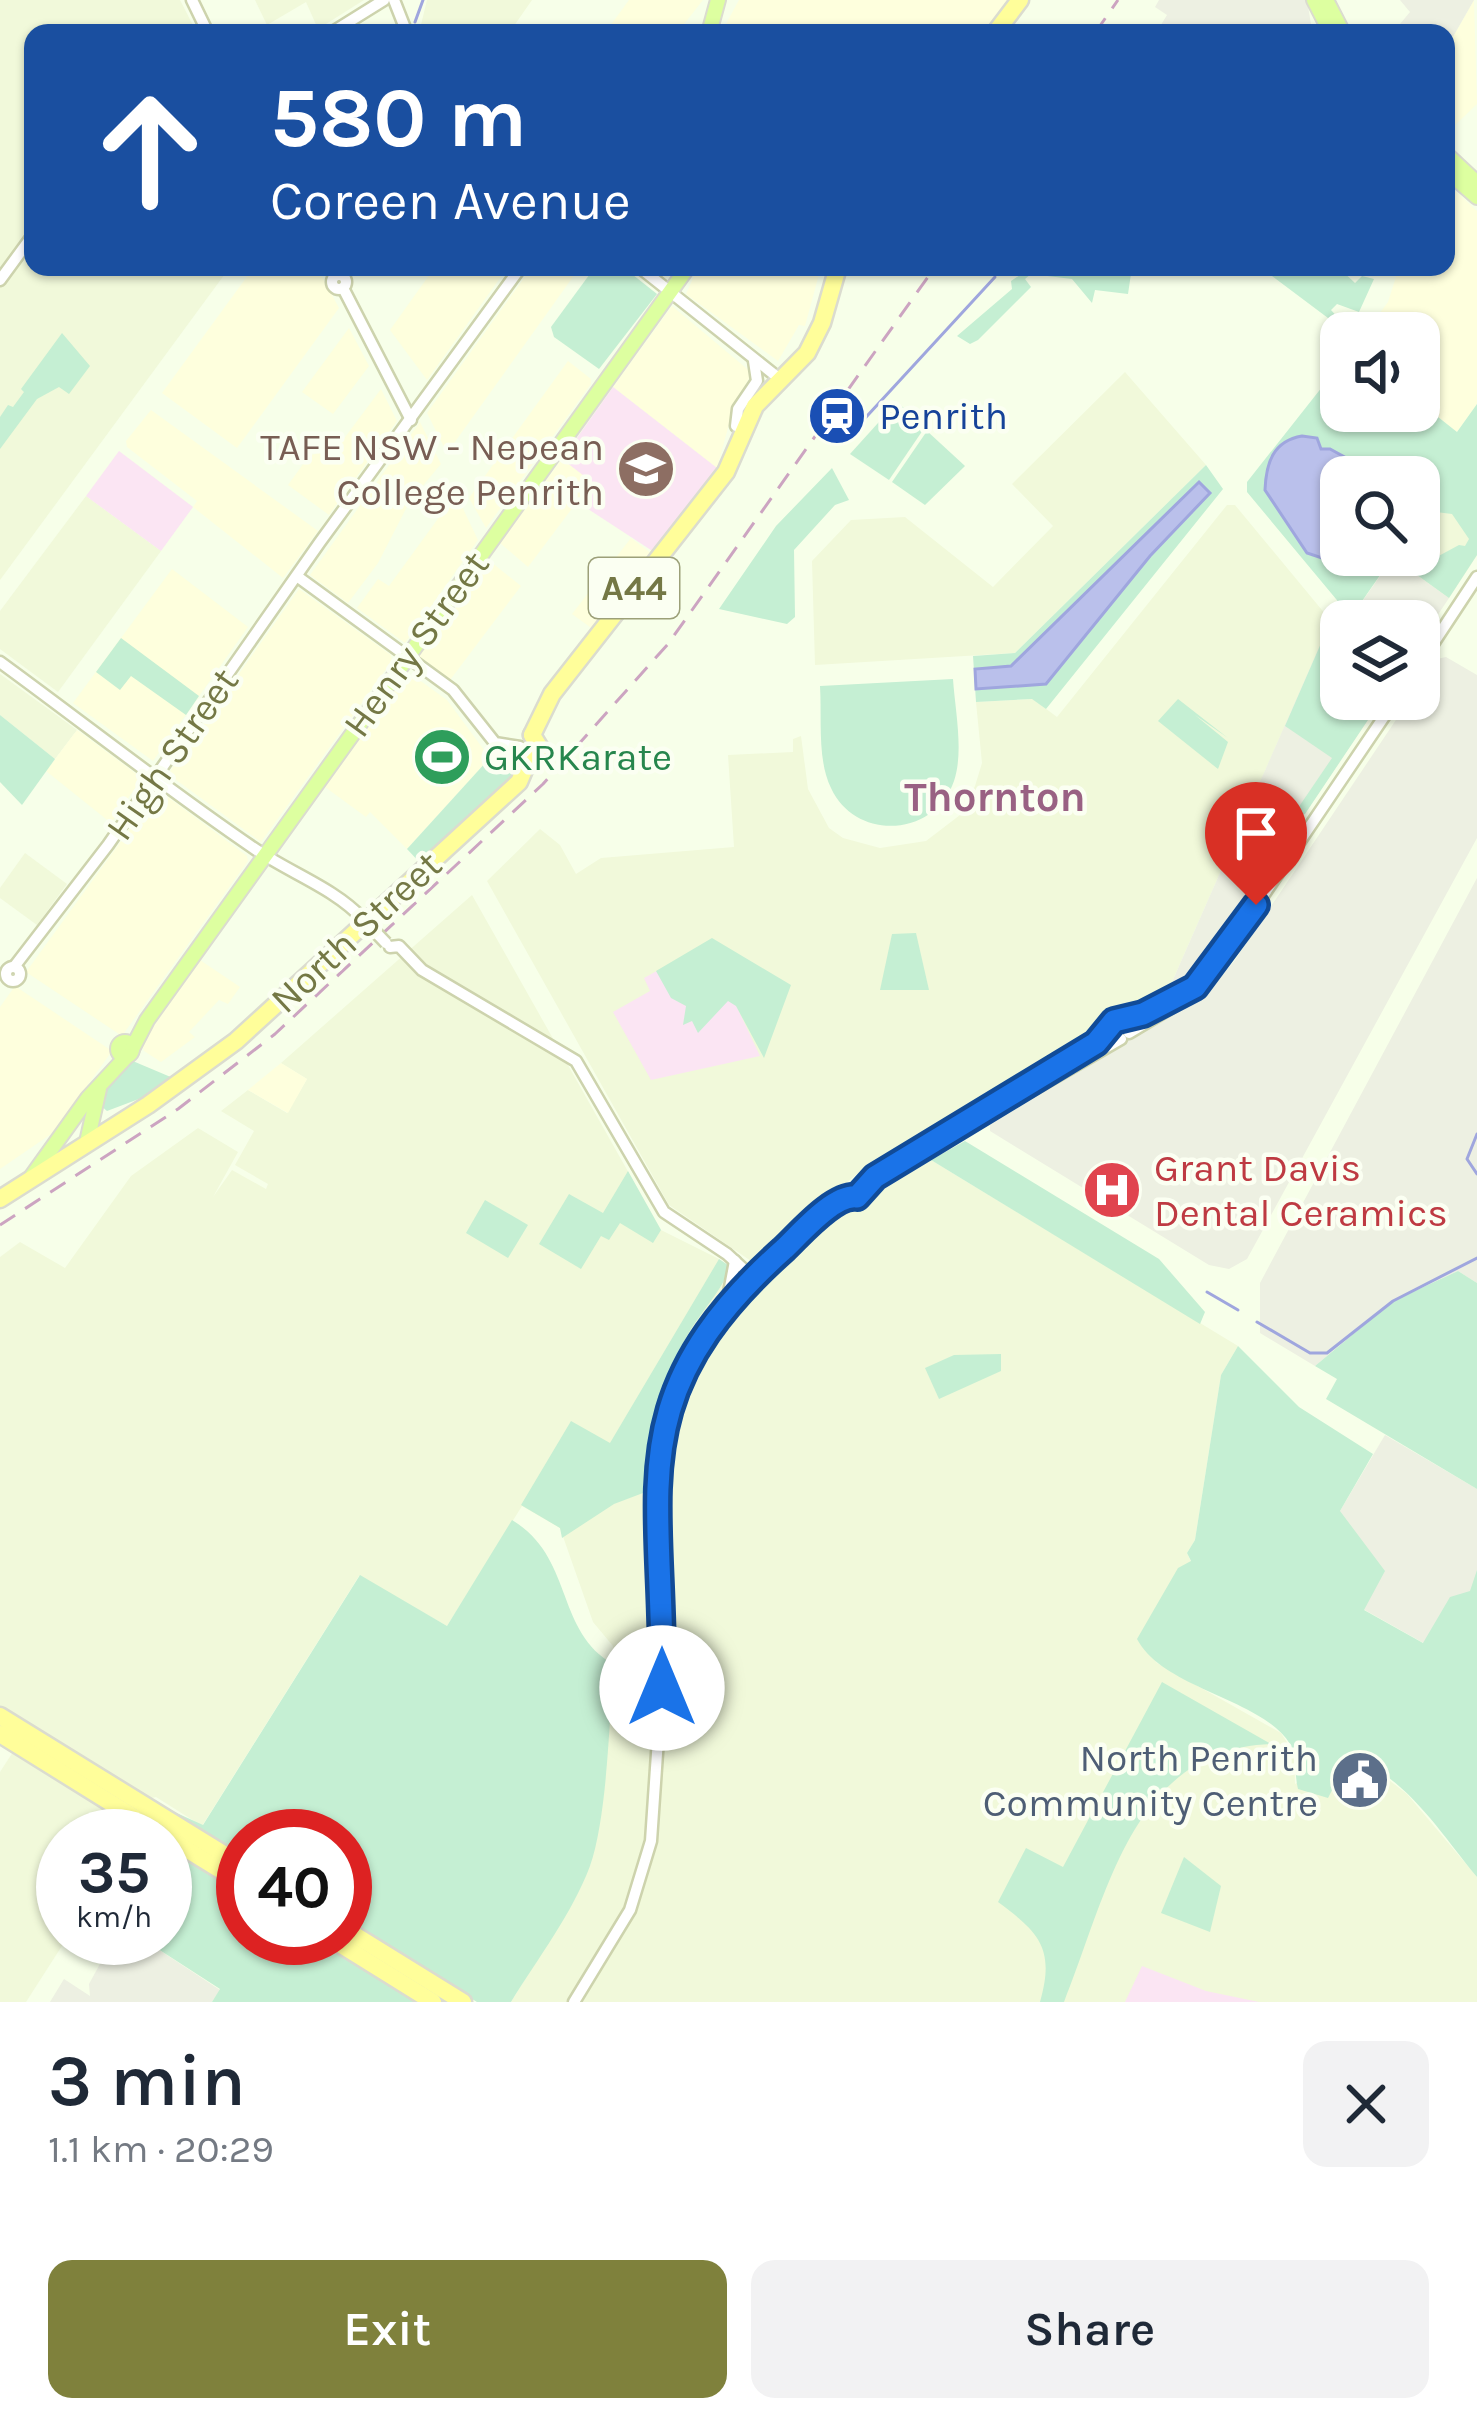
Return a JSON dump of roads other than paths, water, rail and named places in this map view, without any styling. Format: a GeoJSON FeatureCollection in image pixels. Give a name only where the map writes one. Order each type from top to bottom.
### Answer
{"type":"FeatureCollection","features":[{"type":"Feature","properties":{"kind":"highway"},"geometry":{"type":"LineString","coordinates":[[1002,24],[1020,0]]}},
{"type":"Feature","properties":{"kind":"highway"},"geometry":{"type":"LineString","coordinates":[[1015,24],[1033,0]]}},
{"type":"Feature","properties":{"kind":"highway","name":"A44"},"geometry":{"type":"LineString","coordinates":[[527,746],[552,694],[730,465],[747,418],[805,339],[830,276]]}},
{"type":"Feature","properties":{"kind":"highway","name":"A44"},"geometry":{"type":"LineString","coordinates":[[719,478],[747,403],[778,377]]}},
{"type":"Feature","properties":{"kind":"highway","name":"North Street"},"geometry":{"type":"LineString","coordinates":[[82,1148],[246,1033],[361,931],[519,782],[527,746]]}},
{"type":"Feature","properties":{"kind":"highway","name":"North Street"},"geometry":{"type":"LineString","coordinates":[[93,1130],[164,1092]]}},
{"type":"Feature","properties":{"kind":"highway","name":"A44"},"geometry":{"type":"LineString","coordinates":[[0,1198],[93,1130]]}},
{"type":"Feature","properties":{"kind":"highway","name":"A44"},"geometry":{"type":"LineString","coordinates":[[62,1156],[82,1148]]}},
{"type":"Feature","properties":{"kind":"highway"},"geometry":{"type":"LineString","coordinates":[[0,1716],[216,1849]]}},
{"type":"Feature","properties":{"kind":"highway"},"geometry":{"type":"LineString","coordinates":[[0,1734],[121,1809]]}},
{"type":"Feature","properties":{"kind":"highway"},"geometry":{"type":"LineString","coordinates":[[372,1946],[463,2002]]}},
{"type":"Feature","properties":{"kind":"highway"},"geometry":{"type":"LineString","coordinates":[[372,1964],[433,2002]]}},
{"type":"Feature","properties":{"kind":"main road"},"geometry":{"type":"LineString","coordinates":[[1455,162],[1477,183]]}},
{"type":"Feature","properties":{"kind":"main road","name":"Henry Street"},"geometry":{"type":"LineString","coordinates":[[105,1079],[682,276]]}},
{"type":"Feature","properties":{"kind":"main road"},"geometry":{"type":"LineString","coordinates":[[82,1148],[93,1130],[94,1101],[105,1079]]}},
{"type":"Feature","properties":{"kind":"main road"},"geometry":{"type":"LineString","coordinates":[[32,1176],[105,1079]]}},
{"type":"Feature","properties":{"kind":"main road"},"geometry":{"type":"LineString","coordinates":[[94,1101],[102,1112],[118,1115]]}},
{"type":"Feature","properties":{"kind":"street"},"geometry":{"type":"LineString","coordinates":[[345,24],[384,0]]}},
{"type":"Feature","properties":{"kind":"street"},"geometry":{"type":"LineString","coordinates":[[0,280],[24,247]]}},
{"type":"Feature","properties":{"kind":"street"},"geometry":{"type":"LineString","coordinates":[[345,276],[344,288],[411,420]]}},
{"type":"Feature","properties":{"kind":"street","name":"High Street"},"geometry":{"type":"LineString","coordinates":[[0,992],[515,276]]}},
{"type":"Feature","properties":{"kind":"street"},"geometry":{"type":"LineString","coordinates":[[651,276],[778,377]]}},
{"type":"Feature","properties":{"kind":"street"},"geometry":{"type":"LineString","coordinates":[[736,426],[738,409],[758,375],[748,354]]}},
{"type":"Feature","properties":{"kind":"street"},"geometry":{"type":"LineString","coordinates":[[298,577],[455,692],[495,743],[527,746]]}},
{"type":"Feature","properties":{"kind":"street"},"geometry":{"type":"LineString","coordinates":[[1440,633],[1477,577]]}},
{"type":"Feature","properties":{"kind":"street"},"geometry":{"type":"LineString","coordinates":[[0,662],[265,855],[342,898],[394,951],[572,1058],[664,1212],[752,1277]]}},
{"type":"Feature","properties":{"kind":"street"},"geometry":{"type":"LineString","coordinates":[[574,2002],[626,1918],[650,1848],[662,1688],[656,1511],[659,1448],[685,1367],[727,1303],[752,1277],[854,1193],[1179,1003],[1225,952],[1382,720]]}},
{"type":"Feature","properties":{"kind":"street"},"geometry":{"type":"LineString","coordinates":[[968,1125],[1096,1043],[1114,1021],[1195,987]]}},
{"type":"Feature","properties":{"kind":"street"},"geometry":{"type":"LineString","coordinates":[[1125,1020],[1125,1036]]}},
{"type":"Feature","properties":{"kind":"street"},"geometry":{"type":"LineString","coordinates":[[1111,1028],[1125,1036]]}},
{"type":"Feature","properties":{"kind":"street"},"geometry":{"type":"LineString","coordinates":[[727,1303],[735,1261]]}},
{"type":"Feature","properties":{"kind":"water"},"geometry":{"type":"Polygon","coordinates":[[[1317,438],[1321,449],[1343,456],[1320,456],[1320,557],[1307,553],[1265,490],[1273,455],[1292,439],[1317,438]]]}},
{"type":"Feature","properties":{"kind":"water"},"geometry":{"type":"Polygon","coordinates":[[[1199,482],[1210,493],[1150,556],[1046,684],[976,689],[975,669],[1011,666],[1199,482]]]}},
{"type":"Feature","properties":{"kind":"waterway"},"geometry":{"type":"LineString","coordinates":[[415,22],[423,0]]}},
{"type":"Feature","properties":{"kind":"waterway"},"geometry":{"type":"LineString","coordinates":[[856,428],[995,277]]}},
{"type":"Feature","properties":{"kind":"waterway"},"geometry":{"type":"LineString","coordinates":[[1477,1134],[1467,1159],[1477,1174]]}},
{"type":"Feature","properties":{"kind":"waterway"},"geometry":{"type":"LineString","coordinates":[[1257,1322],[1310,1353],[1327,1353],[1393,1301],[1477,1258]]}},
{"type":"Feature","properties":{"kind":"waterway"},"geometry":{"type":"LineString","coordinates":[[1207,1292],[1238,1310]]}},
{"type":"Feature","properties":{"kind":"railway"},"geometry":{"type":"LineString","coordinates":[[1101,24],[1118,0]]}},
{"type":"Feature","properties":{"kind":"railway"},"geometry":{"type":"LineString","coordinates":[[0,1225],[178,1109],[275,1034],[543,784],[668,644],[929,276]]}},
{"type":"Feature","properties":{"kind":"place","name":"Penrith"},"geometry":{"type":"Point","coordinates":[837,416]}},
{"type":"Feature","properties":{"kind":"place","name":"TAFE NSW - Nepean College Penrith"},"geometry":{"type":"Point","coordinates":[646,469]}},
{"type":"Feature","properties":{"kind":"place","name":"GKRKarate"},"geometry":{"type":"Point","coordinates":[442,757]}},
{"type":"Feature","properties":{"kind":"place","name":"Grant Davis Dental Ceramics"},"geometry":{"type":"Point","coordinates":[1112,1190]}},
{"type":"Feature","properties":{"kind":"place","name":"North Penrith Community Centre"},"geometry":{"type":"Point","coordinates":[1360,1780]}},
{"type":"Feature","properties":{"kind":"district","name":"Thornton"},"geometry":{"type":"Point","coordinates":[995,797]}}]}
